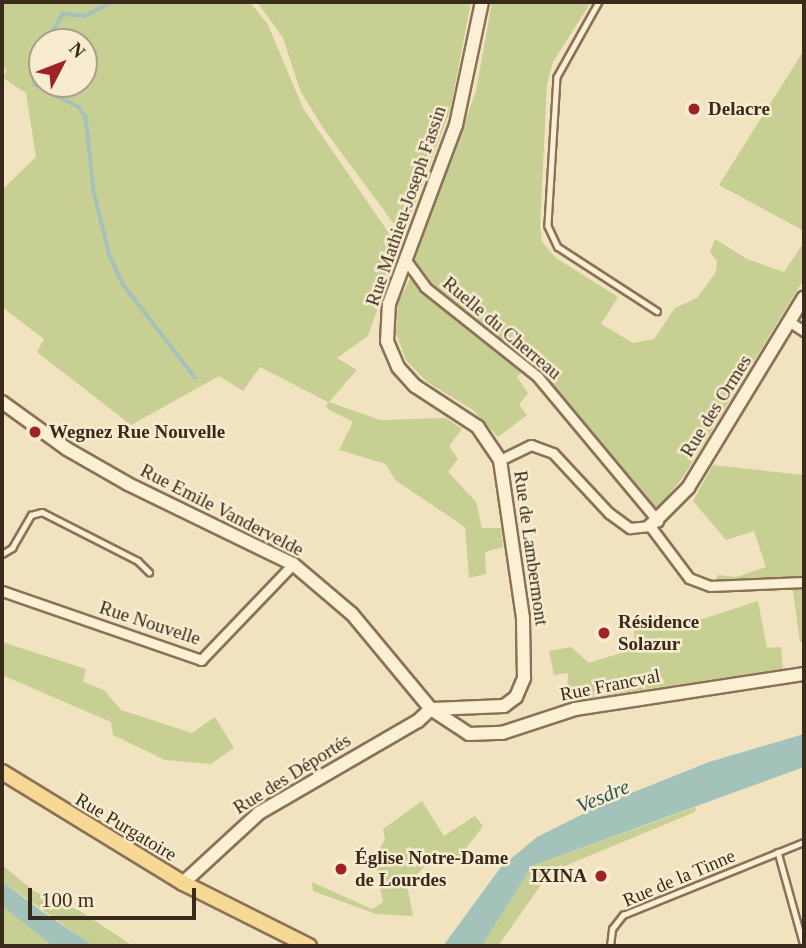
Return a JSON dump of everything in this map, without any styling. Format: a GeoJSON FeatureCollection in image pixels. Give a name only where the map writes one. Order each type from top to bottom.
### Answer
{"type":"FeatureCollection","features":[{"type":"Feature","properties":{"kind":"main road","name":"Rue Purgatoire"},"geometry":{"type":"LineString","coordinates":[[2,772],[183,883],[309,946]]}},
{"type":"Feature","properties":{"kind":"street","name":"Rue Mathieu-Joseph Fassin"},"geometry":{"type":"LineString","coordinates":[[482,2],[456,125],[405,259],[387,324],[387,341],[398,368],[415,386],[478,427],[500,460]]}},
{"type":"Feature","properties":{"kind":"street","name":"Ruelle du Cherreau"},"geometry":{"type":"LineString","coordinates":[[405,259],[425,287],[537,376],[654,524],[689,578],[710,586],[804,582]]}},
{"type":"Feature","properties":{"kind":"street","name":"Rue des Ormes"},"geometry":{"type":"LineString","coordinates":[[654,524],[688,488],[804,297]]}},
{"type":"Feature","properties":{"kind":"street"},"geometry":{"type":"LineString","coordinates":[[789,322],[804,331]]}},
{"type":"Feature","properties":{"kind":"street","name":"Rue Emile Vandervelde"},"geometry":{"type":"LineString","coordinates":[[4,409],[128,484],[293,564],[352,614],[431,709]]}},
{"type":"Feature","properties":{"kind":"street","name":"Rue de Lambermont"},"geometry":{"type":"LineString","coordinates":[[431,709],[503,706],[516,697],[524,678],[523,618],[500,460],[520,447],[542,447],[567,464],[621,523],[639,529],[654,524]]}},
{"type":"Feature","properties":{"kind":"street","name":"Rue Nouvelle"},"geometry":{"type":"LineString","coordinates":[[2,591],[201,660],[293,564]]}},
{"type":"Feature","properties":{"kind":"street","name":"Rue Francval"},"geometry":{"type":"LineString","coordinates":[[431,709],[469,734],[502,733],[575,709],[804,674]]}},
{"type":"Feature","properties":{"kind":"street","name":"Rue des Déportés"},"geometry":{"type":"LineString","coordinates":[[183,883],[260,813],[418,721],[431,709]]}},
{"type":"Feature","properties":{"kind":"lane"},"geometry":{"type":"LineString","coordinates":[[599,2],[556,77],[548,226],[558,247],[657,311]]}},
{"type":"Feature","properties":{"kind":"lane"},"geometry":{"type":"LineString","coordinates":[[2,554],[12,548],[31,515],[42,512],[138,561],[149,572]]}},
{"type":"Feature","properties":{"kind":"lane","name":"Rue de la Tinne"},"geometry":{"type":"LineString","coordinates":[[610,946],[612,929],[623,915],[804,842]]}},
{"type":"Feature","properties":{"kind":"lane"},"geometry":{"type":"LineString","coordinates":[[778,852],[804,946]]}},
{"type":"Feature","properties":{"kind":"green space"},"geometry":{"type":"Polygon","coordinates":[[[2,2],[250,2],[268,25],[303,108],[399,248],[368,336],[337,358],[357,370],[329,402],[380,420],[446,418],[462,429],[449,446],[458,459],[448,472],[476,502],[482,528],[501,528],[503,547],[485,552],[486,574],[469,578],[465,527],[395,480],[386,464],[339,450],[353,422],[326,408],[328,402],[260,367],[243,391],[219,376],[131,425],[37,352],[44,339],[2,307],[2,190],[36,157],[26,93],[3,78],[7,70],[2,67],[2,2]]]}},
{"type":"Feature","properties":{"kind":"green space"},"geometry":{"type":"Polygon","coordinates":[[[257,2],[471,2],[450,111],[405,230],[394,224],[323,128],[300,90],[283,38],[257,2]]]}},
{"type":"Feature","properties":{"kind":"green space"},"geometry":{"type":"Polygon","coordinates":[[[492,2],[591,2],[553,62],[547,84],[540,226],[542,242],[556,258],[618,297],[601,324],[633,343],[654,339],[675,308],[697,298],[716,272],[717,261],[710,252],[715,239],[747,259],[784,272],[804,242],[804,279],[683,477],[654,513],[590,431],[522,357],[428,281],[414,261],[476,91],[492,2]]]}},
{"type":"Feature","properties":{"kind":"green space"},"geometry":{"type":"Polygon","coordinates":[[[804,50],[804,231],[719,185],[804,50]]]}},
{"type":"Feature","properties":{"kind":"green space"},"geometry":{"type":"Polygon","coordinates":[[[411,277],[523,370],[517,377],[528,393],[519,405],[527,415],[498,437],[473,410],[427,382],[406,360],[396,333],[398,303],[411,277]]]}},
{"type":"Feature","properties":{"kind":"green space"},"geometry":{"type":"Polygon","coordinates":[[[713,465],[804,475],[804,576],[715,582],[718,575],[736,577],[766,567],[754,531],[726,540],[693,501],[713,465]]]}},
{"type":"Feature","properties":{"kind":"green space"},"geometry":{"type":"Polygon","coordinates":[[[792,584],[804,585],[804,642],[800,642],[792,584]]]}},
{"type":"Feature","properties":{"kind":"green space"},"geometry":{"type":"Polygon","coordinates":[[[758,601],[767,648],[781,647],[783,669],[567,701],[568,673],[554,675],[549,651],[571,647],[589,663],[633,649],[635,623],[655,615],[703,619],[758,601]]]}},
{"type":"Feature","properties":{"kind":"green space"},"geometry":{"type":"Polygon","coordinates":[[[2,642],[86,669],[83,682],[104,690],[121,710],[192,733],[215,717],[234,748],[211,764],[165,760],[113,735],[111,722],[2,675],[2,642]]]}},
{"type":"Feature","properties":{"kind":"green space"},"geometry":{"type":"Polygon","coordinates":[[[422,801],[444,836],[475,816],[483,826],[455,863],[438,852],[407,885],[413,916],[376,914],[313,891],[312,882],[372,909],[383,902],[374,860],[385,839],[383,829],[422,801]]]}},
{"type":"Feature","properties":{"kind":"green space"},"geometry":{"type":"Polygon","coordinates":[[[696,807],[695,812],[550,872],[498,946],[482,946],[532,866],[696,807]]]}},
{"type":"Feature","properties":{"kind":"green space"},"geometry":{"type":"Polygon","coordinates":[[[2,865],[34,891],[80,911],[133,946],[93,946],[2,881],[2,865]]]}},
{"type":"Feature","properties":{"kind":"green space"},"geometry":{"type":"Polygon","coordinates":[[[2,906],[13,912],[53,946],[2,946],[2,906]]]}},
{"type":"Feature","properties":{"kind":"water","name":"Vesdre"},"geometry":{"type":"Polygon","coordinates":[[[804,734],[804,767],[532,866],[482,946],[443,946],[501,867],[537,837],[599,806],[709,762],[804,734]]]}},
{"type":"Feature","properties":{"kind":"water"},"geometry":{"type":"Polygon","coordinates":[[[2,881],[94,946],[53,946],[2,906],[2,881]]]}},
{"type":"Feature","properties":{"kind":"waterway"},"geometry":{"type":"LineString","coordinates":[[54,28],[63,14],[85,16],[113,2]]}},
{"type":"Feature","properties":{"kind":"waterway"},"geometry":{"type":"LineString","coordinates":[[61,98],[79,107],[86,117],[94,191],[110,256],[123,284],[195,377]]}},
{"type":"Feature","properties":{"kind":"place","name":"Delacre"},"geometry":{"type":"Point","coordinates":[694,109]}},
{"type":"Feature","properties":{"kind":"place","name":"Wegnez Rue Nouvelle"},"geometry":{"type":"Point","coordinates":[35,432]}},
{"type":"Feature","properties":{"kind":"place","name":"Résidence Solazur"},"geometry":{"type":"Point","coordinates":[604,633]}},
{"type":"Feature","properties":{"kind":"place","name":"Église Notre-Dame de Lourdes"},"geometry":{"type":"Point","coordinates":[341,869]}},
{"type":"Feature","properties":{"kind":"place","name":"IXINA"},"geometry":{"type":"Point","coordinates":[601,876]}}]}
